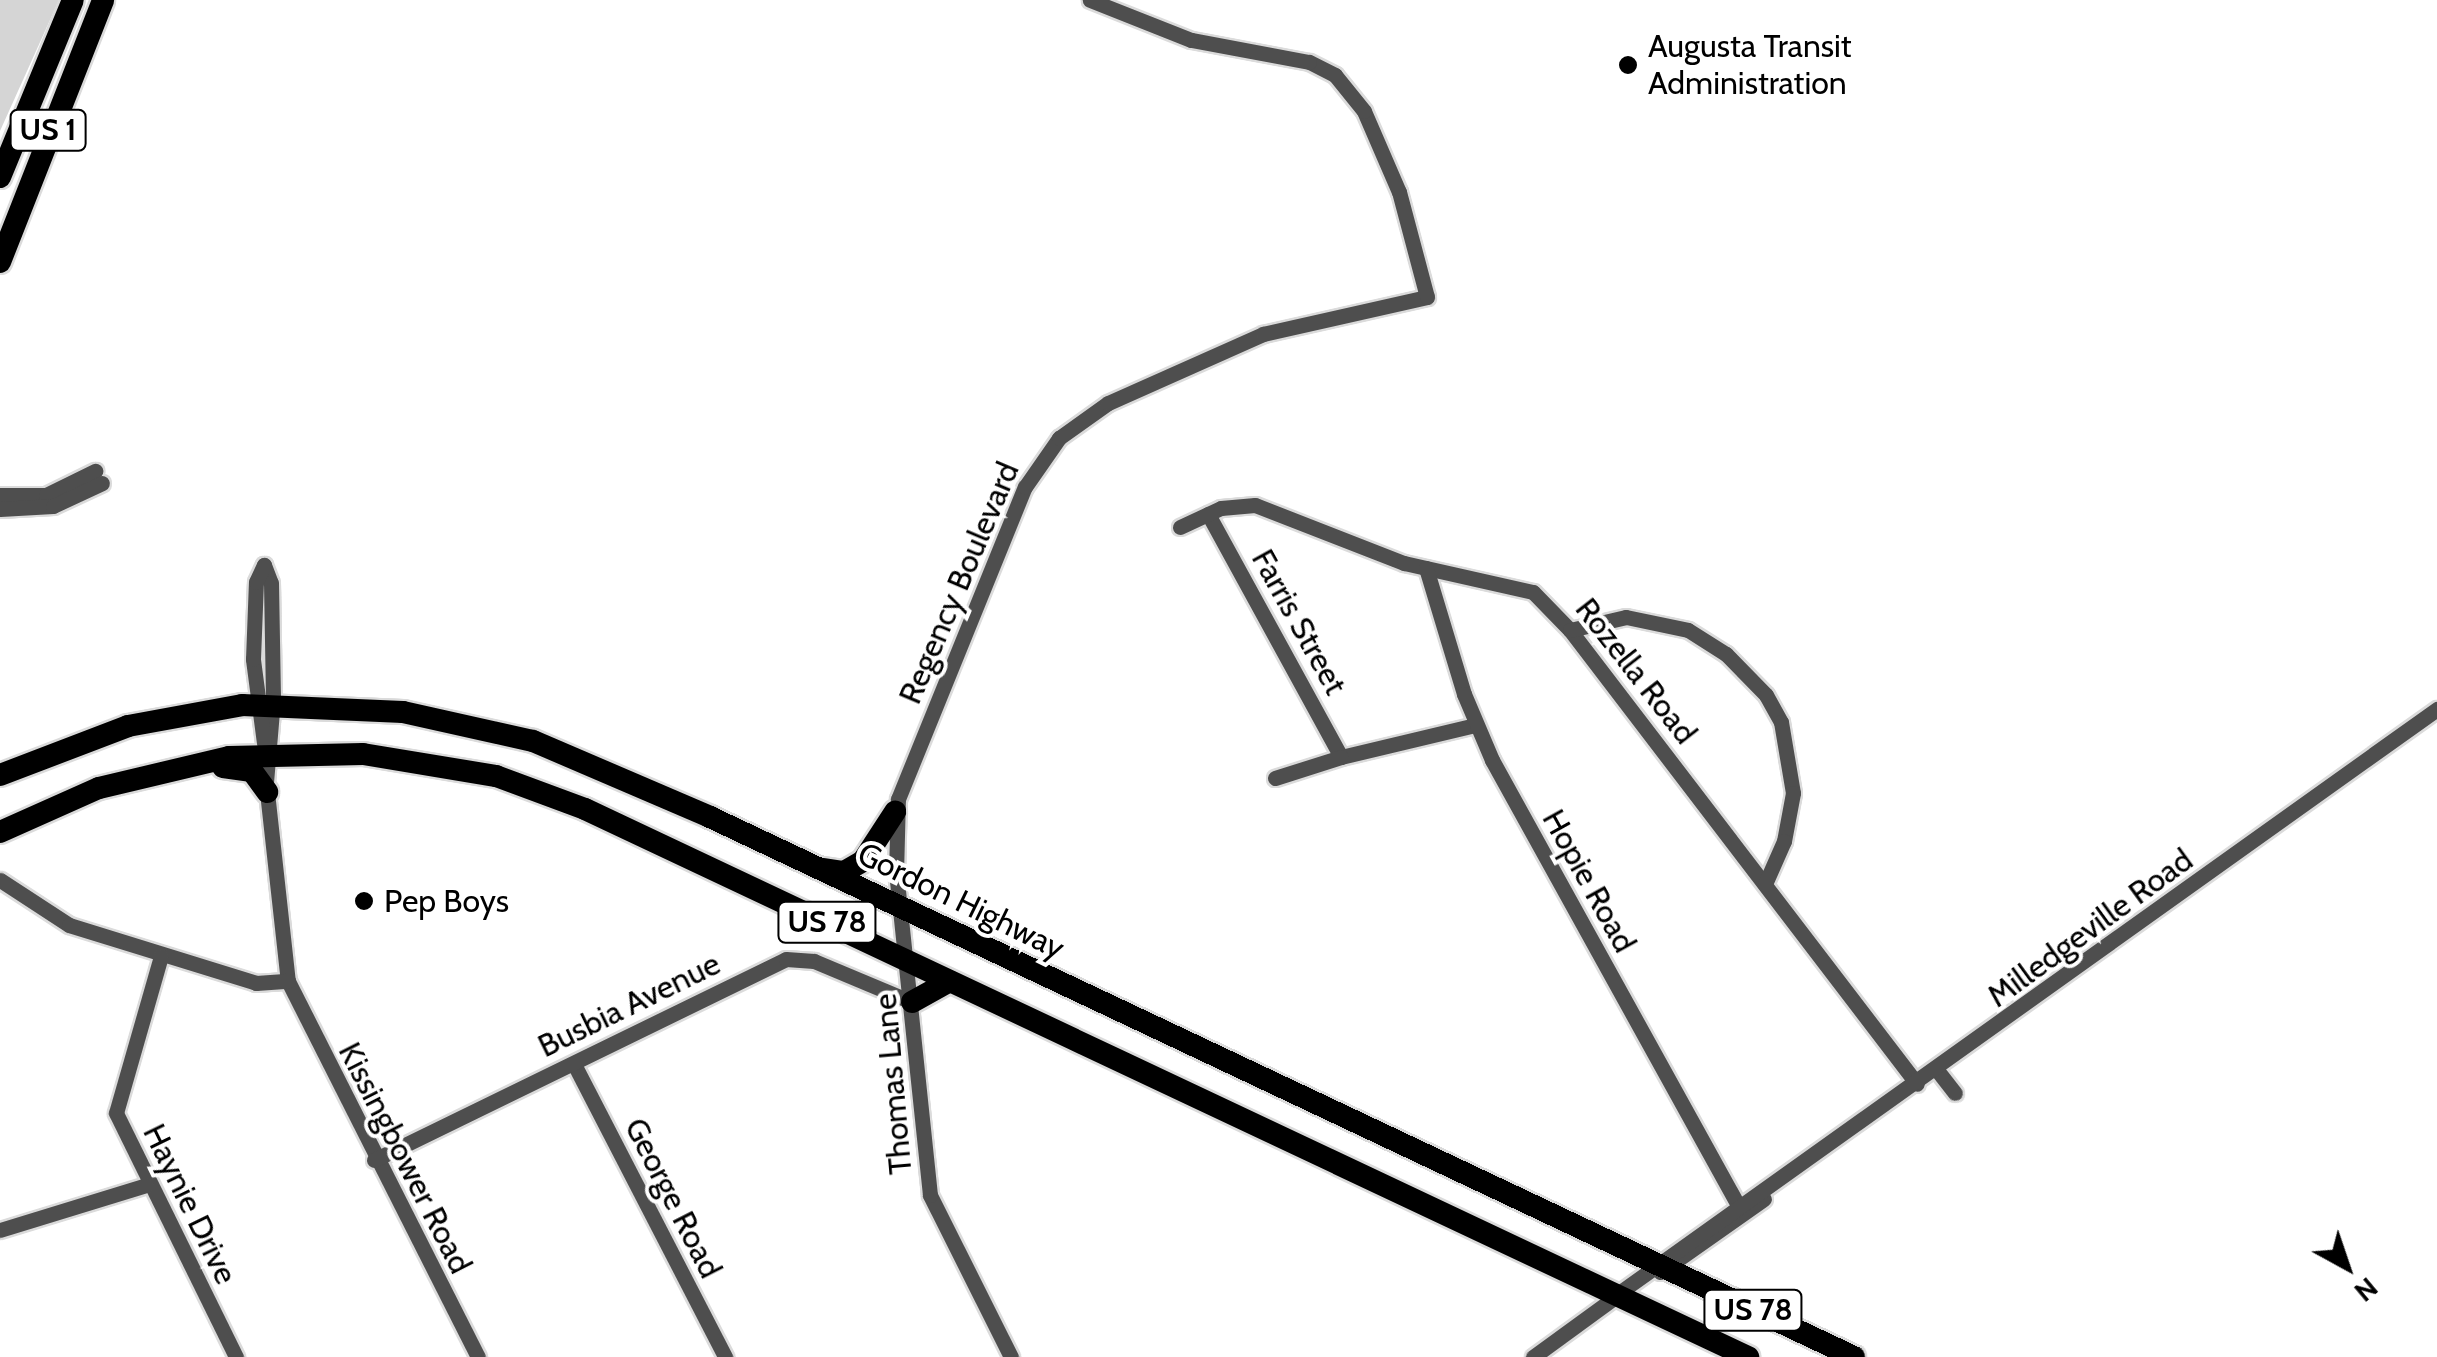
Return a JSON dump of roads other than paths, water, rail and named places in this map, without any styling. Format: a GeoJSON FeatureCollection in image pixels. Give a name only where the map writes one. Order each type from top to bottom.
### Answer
{"type":"FeatureCollection","features":[{"type":"Feature","properties":{"kind":"highway","name":"US 1"},"geometry":{"type":"LineString","coordinates":[[0,176],[73,0]]}},
{"type":"Feature","properties":{"kind":"highway","name":"US 1"},"geometry":{"type":"LineString","coordinates":[[0,262],[103,0]]}},
{"type":"Feature","properties":{"kind":"highway","name":"Gordon Highway"},"geometry":{"type":"LineString","coordinates":[[0,774],[128,726],[264,706],[403,712],[532,741],[815,867],[1854,1357]]}},
{"type":"Feature","properties":{"kind":"highway","name":"US 78"},"geometry":{"type":"LineString","coordinates":[[0,832],[135,776],[266,754],[363,754],[496,776],[585,809],[1748,1357]]}},
{"type":"Feature","properties":{"kind":"highway"},"geometry":{"type":"LineString","coordinates":[[135,776],[237,766],[258,776],[267,792]]}},
{"type":"Feature","properties":{"kind":"highway"},"geometry":{"type":"LineString","coordinates":[[815,867],[840,872],[857,865],[896,812]]}},
{"type":"Feature","properties":{"kind":"highway"},"geometry":{"type":"LineString","coordinates":[[912,1002],[950,982]]}},
{"type":"Feature","properties":{"kind":"street","name":"Regency Boulevard"},"geometry":{"type":"LineString","coordinates":[[901,908],[896,812],[1025,488],[1060,438],[1108,403],[1263,334],[1427,297],[1399,192],[1364,111],[1335,75],[1310,62],[1190,40],[1090,0]]}},
{"type":"Feature","properties":{"kind":"street"},"geometry":{"type":"LineString","coordinates":[[0,496],[46,496],[99,477],[53,506],[0,508]]}},
{"type":"Feature","properties":{"kind":"street","name":"Rozella Road"},"geometry":{"type":"LineString","coordinates":[[1180,527],[1208,514],[1255,505],[1426,568],[1524,586],[1570,630],[1918,1084]]}},
{"type":"Feature","properties":{"kind":"street","name":"Farris Street"},"geometry":{"type":"LineString","coordinates":[[1208,514],[1341,757]]}},
{"type":"Feature","properties":{"kind":"street","name":"Hopie Road"},"geometry":{"type":"LineString","coordinates":[[1426,568],[1476,725],[1738,1206]]}},
{"type":"Feature","properties":{"kind":"street","name":"Kissingbower Road"},"geometry":{"type":"LineString","coordinates":[[264,582],[267,792],[288,981],[374,1160],[478,1357]]}},
{"type":"Feature","properties":{"kind":"street"},"geometry":{"type":"LineString","coordinates":[[1570,630],[1626,617],[1688,630],[1726,654],[1766,695],[1782,722],[1793,793],[1784,842],[1765,884]]}},
{"type":"Feature","properties":{"kind":"street","name":"Milledgeville Road"},"geometry":{"type":"LineString","coordinates":[[1660,1266],[1738,1206],[1773,1188],[2437,710]]}},
{"type":"Feature","properties":{"kind":"street"},"geometry":{"type":"LineString","coordinates":[[1275,778],[1341,757],[1476,725]]}},
{"type":"Feature","properties":{"kind":"street"},"geometry":{"type":"LineString","coordinates":[[0,847],[28,818]]}},
{"type":"Feature","properties":{"kind":"street"},"geometry":{"type":"LineString","coordinates":[[0,866],[3,881],[69,925],[256,984],[288,981]]}},
{"type":"Feature","properties":{"kind":"street","name":"Thomas Lane"},"geometry":{"type":"LineString","coordinates":[[901,908],[930,1195],[1011,1357]]}},
{"type":"Feature","properties":{"kind":"street","name":"Haynie Drive"},"geometry":{"type":"LineString","coordinates":[[161,956],[116,1113],[146,1185],[236,1357]]}},
{"type":"Feature","properties":{"kind":"street","name":"Busbia Avenue"},"geometry":{"type":"LineString","coordinates":[[374,1160],[786,960],[814,961],[912,1002]]}},
{"type":"Feature","properties":{"kind":"street","name":"George Road"},"geometry":{"type":"LineString","coordinates":[[574,1064],[725,1357]]}},
{"type":"Feature","properties":{"kind":"street"},"geometry":{"type":"LineString","coordinates":[[1937,1070],[1954,1093]]}},
{"type":"Feature","properties":{"kind":"street"},"geometry":{"type":"LineString","coordinates":[[0,1230],[146,1185]]}},
{"type":"Feature","properties":{"kind":"street","name":"Milledgeville Road"},"geometry":{"type":"LineString","coordinates":[[1533,1357],[1616,1295],[1758,1206],[1773,1188]]}},
{"type":"Feature","properties":{"kind":"place","name":"Augusta Transit Administration"},"geometry":{"type":"Point","coordinates":[1628,65]}},
{"type":"Feature","properties":{"kind":"place","name":"Pep Boys"},"geometry":{"type":"Point","coordinates":[364,901]}}]}
